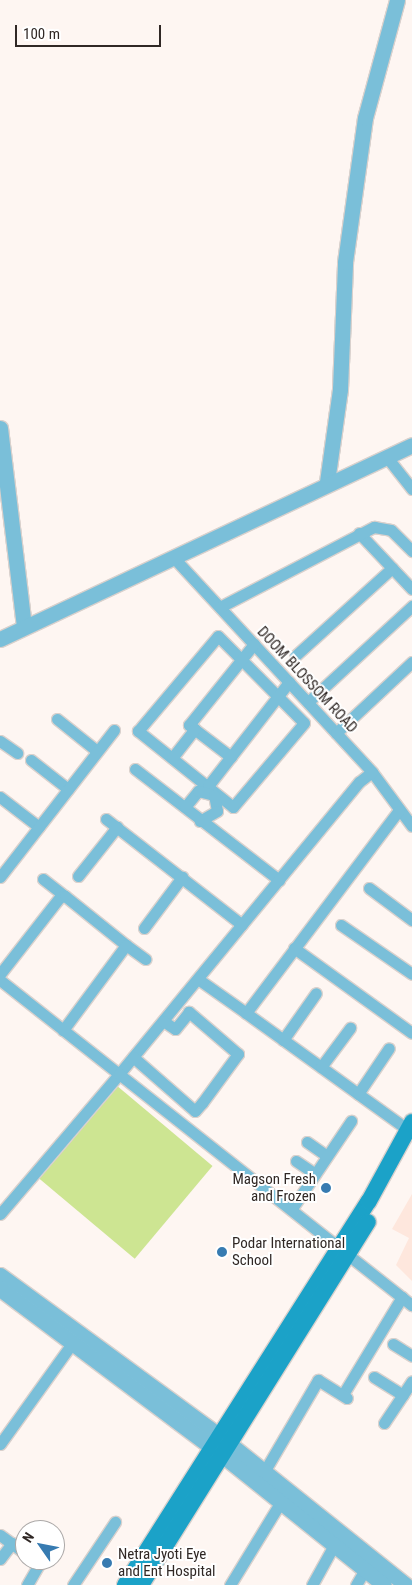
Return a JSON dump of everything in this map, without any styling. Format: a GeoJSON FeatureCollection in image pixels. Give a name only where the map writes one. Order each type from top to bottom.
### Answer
{"type":"FeatureCollection","features":[{"type":"Feature","properties":{"kind":"main road"},"geometry":{"type":"LineString","coordinates":[[141,1585],[222,1446],[344,1249],[411,1132]]}},
{"type":"Feature","properties":{"kind":"main road"},"geometry":{"type":"LineString","coordinates":[[125,1585],[222,1446]]}},
{"type":"Feature","properties":{"kind":"street"},"geometry":{"type":"LineString","coordinates":[[327,482],[340,389],[345,262],[365,118],[397,0]]}},
{"type":"Feature","properties":{"kind":"street"},"geometry":{"type":"LineString","coordinates":[[0,428],[24,627]]}},
{"type":"Feature","properties":{"kind":"street"},"geometry":{"type":"LineString","coordinates":[[0,639],[174,558],[327,482],[412,445]]}},
{"type":"Feature","properties":{"kind":"street"},"geometry":{"type":"LineString","coordinates":[[386,456],[412,489]]}},
{"type":"Feature","properties":{"kind":"street"},"geometry":{"type":"LineString","coordinates":[[220,607],[359,533],[386,527],[412,551]]}},
{"type":"Feature","properties":{"kind":"street"},"geometry":{"type":"LineString","coordinates":[[359,533],[412,590]]}},
{"type":"Feature","properties":{"kind":"street","name":"DOOM BLOSSOM ROAD"},"geometry":{"type":"LineString","coordinates":[[174,558],[372,772],[398,811],[412,826]]}},
{"type":"Feature","properties":{"kind":"street"},"geometry":{"type":"LineString","coordinates":[[295,656],[392,568]]}},
{"type":"Feature","properties":{"kind":"street"},"geometry":{"type":"LineString","coordinates":[[308,702],[412,606]]}},
{"type":"Feature","properties":{"kind":"street"},"geometry":{"type":"LineString","coordinates":[[218,636],[241,661],[277,700],[304,723],[233,807],[138,731],[218,636]]}},
{"type":"Feature","properties":{"kind":"street"},"geometry":{"type":"LineString","coordinates":[[230,757],[189,725],[254,644]]}},
{"type":"Feature","properties":{"kind":"street"},"geometry":{"type":"LineString","coordinates":[[336,733],[412,662]]}},
{"type":"Feature","properties":{"kind":"street"},"geometry":{"type":"LineString","coordinates":[[208,786],[277,700],[289,682]]}},
{"type":"Feature","properties":{"kind":"street"},"geometry":{"type":"LineString","coordinates":[[57,719],[97,751]]}},
{"type":"Feature","properties":{"kind":"street"},"geometry":{"type":"LineString","coordinates":[[172,758],[195,729]]}},
{"type":"Feature","properties":{"kind":"street"},"geometry":{"type":"LineString","coordinates":[[0,877],[4,863],[39,827],[114,730]]}},
{"type":"Feature","properties":{"kind":"street"},"geometry":{"type":"LineString","coordinates":[[0,741],[17,753]]}},
{"type":"Feature","properties":{"kind":"street"},"geometry":{"type":"LineString","coordinates":[[31,760],[68,789]]}},
{"type":"Feature","properties":{"kind":"street"},"geometry":{"type":"LineString","coordinates":[[135,769],[185,806],[200,821],[279,880]]}},
{"type":"Feature","properties":{"kind":"street"},"geometry":{"type":"LineString","coordinates":[[0,1214],[119,1074],[279,880],[372,772]]}},
{"type":"Feature","properties":{"kind":"street"},"geometry":{"type":"LineString","coordinates":[[185,806],[198,791],[214,795],[217,811],[200,821]]}},
{"type":"Feature","properties":{"kind":"street"},"geometry":{"type":"LineString","coordinates":[[0,797],[39,827]]}},
{"type":"Feature","properties":{"kind":"street"},"geometry":{"type":"LineString","coordinates":[[246,1013],[398,811]]}},
{"type":"Feature","properties":{"kind":"street"},"geometry":{"type":"LineString","coordinates":[[106,819],[242,926]]}},
{"type":"Feature","properties":{"kind":"street"},"geometry":{"type":"LineString","coordinates":[[78,876],[117,827]]}},
{"type":"Feature","properties":{"kind":"street"},"geometry":{"type":"LineString","coordinates":[[144,928],[182,877]]}},
{"type":"Feature","properties":{"kind":"street"},"geometry":{"type":"LineString","coordinates":[[43,879],[145,959]]}},
{"type":"Feature","properties":{"kind":"street"},"geometry":{"type":"LineString","coordinates":[[369,888],[412,920]]}},
{"type":"Feature","properties":{"kind":"street"},"geometry":{"type":"LineString","coordinates":[[0,974],[60,897],[65,896]]}},
{"type":"Feature","properties":{"kind":"street"},"geometry":{"type":"LineString","coordinates":[[342,925],[412,974]]}},
{"type":"Feature","properties":{"kind":"street"},"geometry":{"type":"LineString","coordinates":[[63,1030],[126,945]]}},
{"type":"Feature","properties":{"kind":"street"},"geometry":{"type":"LineString","coordinates":[[294,948],[412,1033]]}},
{"type":"Feature","properties":{"kind":"street"},"geometry":{"type":"LineString","coordinates":[[198,979],[411,1132]]}},
{"type":"Feature","properties":{"kind":"street"},"geometry":{"type":"LineString","coordinates":[[0,980],[293,1208],[412,1305]]}},
{"type":"Feature","properties":{"kind":"street"},"geometry":{"type":"LineString","coordinates":[[283,1040],[316,993]]}},
{"type":"Feature","properties":{"kind":"street"},"geometry":{"type":"LineString","coordinates":[[133,1057],[195,1111],[202,1103],[238,1054],[188,1012],[175,1029],[163,1021]]}},
{"type":"Feature","properties":{"kind":"street"},"geometry":{"type":"LineString","coordinates":[[321,1067],[350,1028]]}},
{"type":"Feature","properties":{"kind":"street"},"geometry":{"type":"LineString","coordinates":[[358,1094],[390,1048]]}},
{"type":"Feature","properties":{"kind":"street"},"geometry":{"type":"LineString","coordinates":[[293,1208],[351,1121]]}},
{"type":"Feature","properties":{"kind":"street"},"geometry":{"type":"LineString","coordinates":[[307,1142],[327,1156]]}},
{"type":"Feature","properties":{"kind":"street"},"geometry":{"type":"LineString","coordinates":[[296,1161],[315,1174]]}},
{"type":"Feature","properties":{"kind":"street"},"geometry":{"type":"LineString","coordinates":[[0,1274],[222,1446],[280,1503],[333,1547],[384,1585]]}},
{"type":"Feature","properties":{"kind":"street"},"geometry":{"type":"LineString","coordinates":[[0,1289],[222,1446],[264,1472],[406,1585]]}},
{"type":"Feature","properties":{"kind":"street"},"geometry":{"type":"LineString","coordinates":[[264,1472],[318,1380],[346,1394],[402,1297]]}},
{"type":"Feature","properties":{"kind":"street"},"geometry":{"type":"LineString","coordinates":[[0,1444],[73,1342]]}},
{"type":"Feature","properties":{"kind":"street"},"geometry":{"type":"LineString","coordinates":[[392,1344],[412,1356]]}},
{"type":"Feature","properties":{"kind":"street"},"geometry":{"type":"LineString","coordinates":[[374,1376],[403,1396]]}},
{"type":"Feature","properties":{"kind":"street"},"geometry":{"type":"LineString","coordinates":[[384,1423],[412,1382]]}},
{"type":"Feature","properties":{"kind":"street"},"geometry":{"type":"LineString","coordinates":[[230,1585],[280,1503]]}},
{"type":"Feature","properties":{"kind":"street"},"geometry":{"type":"LineString","coordinates":[[73,1585],[115,1522]]}},
{"type":"Feature","properties":{"kind":"street"},"geometry":{"type":"LineString","coordinates":[[0,1535],[15,1545]]}},
{"type":"Feature","properties":{"kind":"street"},"geometry":{"type":"LineString","coordinates":[[0,1559],[12,1543]]}},
{"type":"Feature","properties":{"kind":"street"},"geometry":{"type":"LineString","coordinates":[[312,1585],[333,1547]]}},
{"type":"Feature","properties":{"kind":"street"},"geometry":{"type":"LineString","coordinates":[[27,1585],[36,1570]]}},
{"type":"Feature","properties":{"kind":"street"},"geometry":{"type":"LineString","coordinates":[[356,1585],[364,1571]]}},
{"type":"Feature","properties":{"kind":"shaded area"},"geometry":{"type":"Polygon","coordinates":[[[412,1194],[412,1281],[396,1265],[409,1238],[392,1229],[412,1194]]]}},
{"type":"Feature","properties":{"kind":"green space"},"geometry":{"type":"Polygon","coordinates":[[[116,1085],[213,1166],[135,1259],[38,1178],[116,1085]]]}},
{"type":"Feature","properties":{"kind":"place","name":"Magson Fresh and Frozen"},"geometry":{"type":"Point","coordinates":[326,1188]}},
{"type":"Feature","properties":{"kind":"place","name":"Podar International School"},"geometry":{"type":"Point","coordinates":[222,1252]}},
{"type":"Feature","properties":{"kind":"place","name":"Netra Jyoti Eye and Ent Hospital"},"geometry":{"type":"Point","coordinates":[107,1563]}}]}
